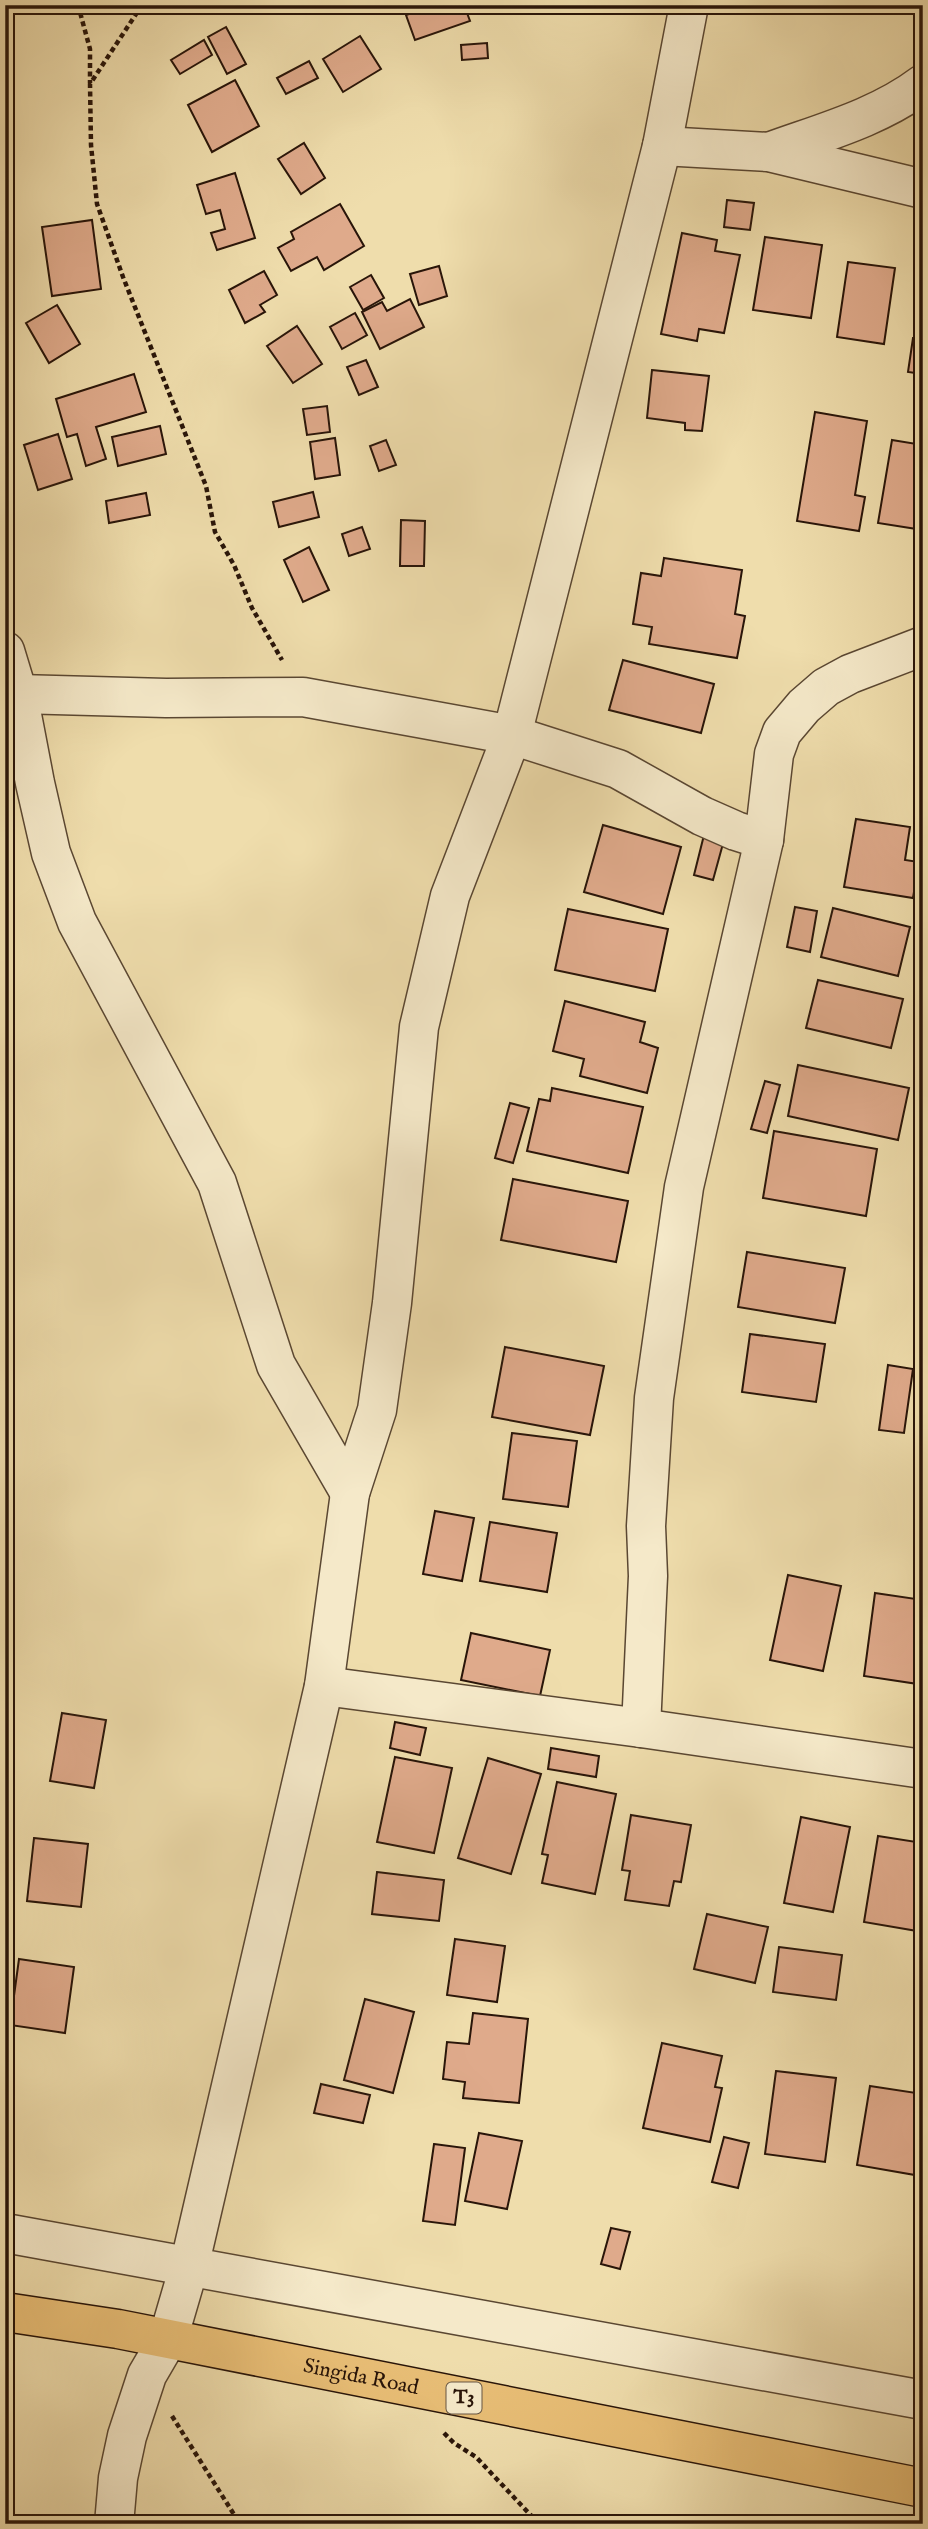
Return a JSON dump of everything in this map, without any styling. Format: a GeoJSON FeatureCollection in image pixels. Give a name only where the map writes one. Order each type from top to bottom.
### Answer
{"type":"FeatureCollection","features":[{"type":"Feature","properties":{"kind":"highway","name":"Singida Road"},"geometry":{"type":"LineString","coordinates":[[5,2312],[168,2339],[923,2488]]}},
{"type":"Feature","properties":{"kind":"street"},"geometry":{"type":"LineString","coordinates":[[114,2524],[118,2478],[127,2436],[147,2375],[168,2339],[189,2267],[324,1686],[350,1493],[377,1410],[391,1303],[419,1027],[450,895],[512,735],[662,146],[689,5]]}},
{"type":"Feature","properties":{"kind":"street"},"geometry":{"type":"LineString","coordinates":[[769,152],[875,112],[923,85]]}},
{"type":"Feature","properties":{"kind":"street"},"geometry":{"type":"LineString","coordinates":[[662,146],[769,152],[923,189]]}},
{"type":"Feature","properties":{"kind":"street"},"geometry":{"type":"LineString","coordinates":[[641,1728],[648,1576],[646,1526],[656,1385],[684,1187],[764,840],[774,754],[782,732],[804,706],[827,687],[850,674],[923,646]]}},
{"type":"Feature","properties":{"kind":"street"},"geometry":{"type":"LineString","coordinates":[[5,651],[18,694],[51,853],[77,922],[218,1183],[276,1365],[350,1493]]}},
{"type":"Feature","properties":{"kind":"street"},"geometry":{"type":"LineString","coordinates":[[18,694],[166,698],[303,697],[512,735],[618,769],[702,816],[764,840]]}},
{"type":"Feature","properties":{"kind":"street"},"geometry":{"type":"LineString","coordinates":[[324,1686],[923,1769]]}},
{"type":"Feature","properties":{"kind":"street"},"geometry":{"type":"LineString","coordinates":[[5,2233],[923,2400]]}},
{"type":"Feature","properties":{"kind":"path"},"geometry":{"type":"LineString","coordinates":[[78,5],[90,49],[91,145],[97,204],[123,278],[206,486],[215,532],[234,565],[253,608],[303,697]]}},
{"type":"Feature","properties":{"kind":"path"},"geometry":{"type":"LineString","coordinates":[[90,84],[142,5]]}},
{"type":"Feature","properties":{"kind":"path"},"geometry":{"type":"LineString","coordinates":[[147,2375],[240,2524]]}},
{"type":"Feature","properties":{"kind":"path"},"geometry":{"type":"LineString","coordinates":[[438,2426],[454,2443],[476,2457],[539,2524]]}},
{"type":"Feature","properties":{"kind":"building"},"geometry":{"type":"Polygon","coordinates":[[[435,5],[464,5],[470,21],[415,40],[406,15],[435,5]]]}},
{"type":"Feature","properties":{"kind":"building"},"geometry":{"type":"Polygon","coordinates":[[[226,27],[246,64],[227,74],[208,37],[226,27]]]}},
{"type":"Feature","properties":{"kind":"building"},"geometry":{"type":"Polygon","coordinates":[[[360,36],[381,69],[343,92],[323,59],[360,36]]]}},
{"type":"Feature","properties":{"kind":"building"},"geometry":{"type":"Polygon","coordinates":[[[204,40],[212,55],[180,74],[171,60],[204,40]]]}},
{"type":"Feature","properties":{"kind":"building"},"geometry":{"type":"Polygon","coordinates":[[[487,43],[488,58],[462,60],[461,45],[487,43]]]}},
{"type":"Feature","properties":{"kind":"building"},"geometry":{"type":"Polygon","coordinates":[[[309,61],[318,78],[286,94],[277,78],[309,61]]]}},
{"type":"Feature","properties":{"kind":"building"},"geometry":{"type":"Polygon","coordinates":[[[235,80],[259,126],[212,152],[188,105],[235,80]]]}},
{"type":"Feature","properties":{"kind":"building"},"geometry":{"type":"Polygon","coordinates":[[[304,143],[325,178],[301,194],[278,159],[304,143]]]}},
{"type":"Feature","properties":{"kind":"building"},"geometry":{"type":"Polygon","coordinates":[[[235,173],[255,238],[217,250],[211,233],[225,229],[220,210],[206,214],[197,185],[235,173]]]}},
{"type":"Feature","properties":{"kind":"building"},"geometry":{"type":"Polygon","coordinates":[[[727,200],[754,203],[750,230],[724,227],[727,200]]]}},
{"type":"Feature","properties":{"kind":"building"},"geometry":{"type":"Polygon","coordinates":[[[340,204],[364,246],[324,270],[317,257],[291,271],[278,248],[294,239],[291,232],[340,204]]]}},
{"type":"Feature","properties":{"kind":"building"},"geometry":{"type":"Polygon","coordinates":[[[92,220],[101,289],[52,296],[42,227],[92,220]]]}},
{"type":"Feature","properties":{"kind":"building"},"geometry":{"type":"Polygon","coordinates":[[[682,233],[717,240],[715,251],[740,255],[724,333],[699,329],[697,341],[661,334],[682,233]]]}},
{"type":"Feature","properties":{"kind":"building"},"geometry":{"type":"Polygon","coordinates":[[[765,237],[822,245],[811,318],[753,310],[765,237]]]}},
{"type":"Feature","properties":{"kind":"building"},"geometry":{"type":"Polygon","coordinates":[[[848,262],[895,268],[884,344],[837,337],[848,262]]]}},
{"type":"Feature","properties":{"kind":"building"},"geometry":{"type":"Polygon","coordinates":[[[439,266],[447,296],[419,305],[410,274],[439,266]]]}},
{"type":"Feature","properties":{"kind":"building"},"geometry":{"type":"Polygon","coordinates":[[[264,271],[277,295],[260,305],[265,312],[245,323],[229,290],[264,271]]]}},
{"type":"Feature","properties":{"kind":"building"},"geometry":{"type":"Polygon","coordinates":[[[371,275],[384,298],[363,310],[350,287],[371,275]]]}},
{"type":"Feature","properties":{"kind":"building"},"geometry":{"type":"Polygon","coordinates":[[[410,299],[424,327],[380,349],[362,312],[382,302],[387,311],[410,299]]]}},
{"type":"Feature","properties":{"kind":"building"},"geometry":{"type":"Polygon","coordinates":[[[57,305],[80,344],[49,363],[26,323],[57,305]]]}},
{"type":"Feature","properties":{"kind":"building"},"geometry":{"type":"Polygon","coordinates":[[[355,313],[367,335],[342,349],[330,327],[355,313]]]}},
{"type":"Feature","properties":{"kind":"building"},"geometry":{"type":"Polygon","coordinates":[[[923,314],[923,374],[908,372],[913,338],[919,338],[923,314]]]}},
{"type":"Feature","properties":{"kind":"building"},"geometry":{"type":"Polygon","coordinates":[[[297,326],[322,364],[293,383],[267,346],[297,326]]]}},
{"type":"Feature","properties":{"kind":"building"},"geometry":{"type":"Polygon","coordinates":[[[366,360],[378,387],[359,395],[347,367],[366,360]]]}},
{"type":"Feature","properties":{"kind":"building"},"geometry":{"type":"Polygon","coordinates":[[[652,370],[709,376],[702,431],[685,430],[685,423],[647,418],[652,370]]]}},
{"type":"Feature","properties":{"kind":"building"},"geometry":{"type":"Polygon","coordinates":[[[134,374],[146,412],[96,427],[106,459],[86,466],[77,434],[67,437],[56,399],[134,374]]]}},
{"type":"Feature","properties":{"kind":"building"},"geometry":{"type":"Polygon","coordinates":[[[327,406],[330,432],[307,435],[303,409],[327,406]]]}},
{"type":"Feature","properties":{"kind":"building"},"geometry":{"type":"Polygon","coordinates":[[[815,412],[867,421],[855,495],[865,497],[859,531],[797,521],[815,412]]]}},
{"type":"Feature","properties":{"kind":"building"},"geometry":{"type":"Polygon","coordinates":[[[160,426],[166,454],[118,466],[112,437],[160,426]]]}},
{"type":"Feature","properties":{"kind":"building"},"geometry":{"type":"Polygon","coordinates":[[[58,434],[72,479],[38,490],[24,445],[58,434]]]}},
{"type":"Feature","properties":{"kind":"building"},"geometry":{"type":"Polygon","coordinates":[[[335,438],[340,475],[315,479],[310,442],[335,438]]]}},
{"type":"Feature","properties":{"kind":"building"},"geometry":{"type":"Polygon","coordinates":[[[386,440],[396,465],[379,471],[370,446],[386,440]]]}},
{"type":"Feature","properties":{"kind":"building"},"geometry":{"type":"Polygon","coordinates":[[[892,440],[923,445],[923,530],[878,523],[892,440]]]}},
{"type":"Feature","properties":{"kind":"building"},"geometry":{"type":"Polygon","coordinates":[[[313,492],[319,517],[279,527],[273,502],[313,492]]]}},
{"type":"Feature","properties":{"kind":"building"},"geometry":{"type":"Polygon","coordinates":[[[146,493],[150,515],[109,523],[106,501],[146,493]]]}},
{"type":"Feature","properties":{"kind":"building"},"geometry":{"type":"Polygon","coordinates":[[[401,520],[425,521],[424,566],[400,566],[401,520]]]}},
{"type":"Feature","properties":{"kind":"building"},"geometry":{"type":"Polygon","coordinates":[[[362,527],[370,549],[349,556],[342,534],[362,527]]]}},
{"type":"Feature","properties":{"kind":"building"},"geometry":{"type":"Polygon","coordinates":[[[309,547],[329,590],[303,602],[284,560],[309,547]]]}},
{"type":"Feature","properties":{"kind":"building"},"geometry":{"type":"Polygon","coordinates":[[[664,558],[742,570],[735,614],[745,616],[737,658],[649,644],[652,627],[633,624],[641,573],[661,576],[664,558]]]}},
{"type":"Feature","properties":{"kind":"building"},"geometry":{"type":"Polygon","coordinates":[[[623,660],[714,684],[701,733],[609,710],[623,660]]]}},
{"type":"Feature","properties":{"kind":"building"},"geometry":{"type":"Polygon","coordinates":[[[856,819],[910,827],[905,860],[919,862],[913,898],[844,887],[856,819]]]}},
{"type":"Feature","properties":{"kind":"building"},"geometry":{"type":"Polygon","coordinates":[[[603,825],[681,847],[663,914],[584,892],[603,825]]]}},
{"type":"Feature","properties":{"kind":"building"},"geometry":{"type":"Polygon","coordinates":[[[704,835],[724,840],[713,880],[694,875],[704,835]]]}},
{"type":"Feature","properties":{"kind":"building"},"geometry":{"type":"Polygon","coordinates":[[[795,907],[817,911],[810,952],[787,947],[795,907]]]}},
{"type":"Feature","properties":{"kind":"building"},"geometry":{"type":"Polygon","coordinates":[[[833,908],[910,927],[898,976],[821,957],[833,908]]]}},
{"type":"Feature","properties":{"kind":"building"},"geometry":{"type":"Polygon","coordinates":[[[568,909],[668,929],[655,991],[555,970],[568,909]]]}},
{"type":"Feature","properties":{"kind":"building"},"geometry":{"type":"Polygon","coordinates":[[[818,980],[903,999],[891,1048],[806,1028],[818,980]]]}},
{"type":"Feature","properties":{"kind":"building"},"geometry":{"type":"Polygon","coordinates":[[[565,1001],[645,1022],[640,1042],[658,1048],[647,1093],[580,1076],[584,1059],[553,1051],[565,1001]]]}},
{"type":"Feature","properties":{"kind":"building"},"geometry":{"type":"Polygon","coordinates":[[[798,1065],[909,1088],[898,1140],[788,1116],[798,1065]]]}},
{"type":"Feature","properties":{"kind":"building"},"geometry":{"type":"Polygon","coordinates":[[[765,1081],[780,1085],[767,1133],[751,1129],[765,1081]]]}},
{"type":"Feature","properties":{"kind":"building"},"geometry":{"type":"Polygon","coordinates":[[[552,1088],[643,1107],[628,1173],[527,1151],[539,1099],[550,1101],[552,1088]]]}},
{"type":"Feature","properties":{"kind":"building"},"geometry":{"type":"Polygon","coordinates":[[[510,1103],[529,1108],[513,1163],[495,1158],[510,1103]]]}},
{"type":"Feature","properties":{"kind":"building"},"geometry":{"type":"Polygon","coordinates":[[[774,1131],[877,1149],[866,1216],[763,1198],[774,1131]]]}},
{"type":"Feature","properties":{"kind":"building"},"geometry":{"type":"Polygon","coordinates":[[[513,1179],[628,1201],[616,1262],[501,1240],[513,1179]]]}},
{"type":"Feature","properties":{"kind":"building"},"geometry":{"type":"Polygon","coordinates":[[[747,1252],[845,1268],[835,1323],[738,1307],[747,1252]]]}},
{"type":"Feature","properties":{"kind":"building"},"geometry":{"type":"Polygon","coordinates":[[[750,1334],[825,1344],[816,1402],[742,1392],[750,1334]]]}},
{"type":"Feature","properties":{"kind":"building"},"geometry":{"type":"Polygon","coordinates":[[[505,1347],[604,1366],[590,1435],[492,1417],[505,1347]]]}},
{"type":"Feature","properties":{"kind":"building"},"geometry":{"type":"Polygon","coordinates":[[[888,1365],[913,1369],[904,1433],[879,1430],[888,1365]]]}},
{"type":"Feature","properties":{"kind":"building"},"geometry":{"type":"Polygon","coordinates":[[[923,1379],[923,1421],[915,1420],[923,1379]]]}},
{"type":"Feature","properties":{"kind":"building"},"geometry":{"type":"Polygon","coordinates":[[[512,1433],[577,1441],[568,1507],[503,1499],[512,1433]]]}},
{"type":"Feature","properties":{"kind":"building"},"geometry":{"type":"Polygon","coordinates":[[[435,1511],[474,1518],[462,1581],[423,1574],[435,1511]]]}},
{"type":"Feature","properties":{"kind":"building"},"geometry":{"type":"Polygon","coordinates":[[[490,1522],[557,1533],[547,1592],[480,1581],[490,1522]]]}},
{"type":"Feature","properties":{"kind":"building"},"geometry":{"type":"Polygon","coordinates":[[[788,1575],[841,1586],[823,1671],[770,1660],[788,1575]]]}},
{"type":"Feature","properties":{"kind":"building"},"geometry":{"type":"Polygon","coordinates":[[[875,1593],[923,1600],[923,1652],[918,1684],[864,1676],[875,1593]]]}},
{"type":"Feature","properties":{"kind":"building"},"geometry":{"type":"Polygon","coordinates":[[[471,1633],[550,1650],[540,1696],[461,1680],[471,1633]]]}},
{"type":"Feature","properties":{"kind":"building"},"geometry":{"type":"Polygon","coordinates":[[[62,1713],[106,1720],[94,1788],[50,1781],[62,1713]]]}},
{"type":"Feature","properties":{"kind":"building"},"geometry":{"type":"Polygon","coordinates":[[[395,1722],[426,1728],[420,1755],[390,1748],[395,1722]]]}},
{"type":"Feature","properties":{"kind":"building"},"geometry":{"type":"Polygon","coordinates":[[[551,1748],[599,1756],[596,1777],[548,1769],[551,1748]]]}},
{"type":"Feature","properties":{"kind":"building"},"geometry":{"type":"Polygon","coordinates":[[[395,1757],[452,1768],[434,1853],[377,1842],[395,1757]]]}},
{"type":"Feature","properties":{"kind":"building"},"geometry":{"type":"Polygon","coordinates":[[[488,1758],[541,1774],[511,1874],[458,1858],[488,1758]]]}},
{"type":"Feature","properties":{"kind":"building"},"geometry":{"type":"Polygon","coordinates":[[[557,1782],[616,1794],[595,1894],[542,1883],[548,1855],[542,1854],[557,1782]]]}},
{"type":"Feature","properties":{"kind":"building"},"geometry":{"type":"Polygon","coordinates":[[[631,1815],[691,1825],[681,1882],[674,1881],[669,1906],[625,1900],[630,1871],[622,1870],[631,1815]]]}},
{"type":"Feature","properties":{"kind":"building"},"geometry":{"type":"Polygon","coordinates":[[[801,1817],[850,1827],[833,1912],[784,1903],[801,1817]]]}},
{"type":"Feature","properties":{"kind":"building"},"geometry":{"type":"Polygon","coordinates":[[[878,1836],[923,1843],[923,1932],[864,1922],[878,1836]]]}},
{"type":"Feature","properties":{"kind":"building"},"geometry":{"type":"Polygon","coordinates":[[[34,1838],[88,1844],[81,1907],[27,1901],[34,1838]]]}},
{"type":"Feature","properties":{"kind":"building"},"geometry":{"type":"Polygon","coordinates":[[[377,1872],[444,1880],[439,1921],[372,1914],[377,1872]]]}},
{"type":"Feature","properties":{"kind":"building"},"geometry":{"type":"Polygon","coordinates":[[[707,1914],[768,1927],[755,1983],[694,1969],[707,1914]]]}},
{"type":"Feature","properties":{"kind":"building"},"geometry":{"type":"Polygon","coordinates":[[[455,1939],[505,1946],[497,2002],[447,1995],[455,1939]]]}},
{"type":"Feature","properties":{"kind":"building"},"geometry":{"type":"Polygon","coordinates":[[[779,1947],[842,1955],[836,2000],[773,1992],[779,1947]]]}},
{"type":"Feature","properties":{"kind":"building"},"geometry":{"type":"Polygon","coordinates":[[[19,1959],[74,1967],[65,2033],[10,2025],[19,1959]]]}},
{"type":"Feature","properties":{"kind":"building"},"geometry":{"type":"Polygon","coordinates":[[[365,1999],[414,2012],[393,2093],[344,2080],[365,1999]]]}},
{"type":"Feature","properties":{"kind":"building"},"geometry":{"type":"Polygon","coordinates":[[[473,2013],[528,2019],[519,2103],[463,2098],[465,2082],[443,2079],[447,2042],[469,2044],[473,2013]]]}},
{"type":"Feature","properties":{"kind":"building"},"geometry":{"type":"Polygon","coordinates":[[[662,2043],[722,2056],[715,2087],[722,2088],[710,2142],[643,2128],[662,2043]]]}},
{"type":"Feature","properties":{"kind":"building"},"geometry":{"type":"Polygon","coordinates":[[[776,2071],[836,2078],[825,2162],[765,2154],[776,2071]]]}},
{"type":"Feature","properties":{"kind":"building"},"geometry":{"type":"Polygon","coordinates":[[[321,2084],[370,2095],[363,2123],[314,2113],[321,2084]]]}},
{"type":"Feature","properties":{"kind":"building"},"geometry":{"type":"Polygon","coordinates":[[[870,2086],[923,2094],[923,2125],[915,2175],[857,2165],[870,2086]]]}},
{"type":"Feature","properties":{"kind":"building"},"geometry":{"type":"Polygon","coordinates":[[[479,2133],[522,2141],[507,2209],[465,2201],[479,2133]]]}},
{"type":"Feature","properties":{"kind":"building"},"geometry":{"type":"Polygon","coordinates":[[[724,2137],[749,2143],[738,2188],[712,2182],[724,2137]]]}},
{"type":"Feature","properties":{"kind":"building"},"geometry":{"type":"Polygon","coordinates":[[[434,2144],[465,2148],[455,2225],[423,2221],[434,2144]]]}},
{"type":"Feature","properties":{"kind":"building"},"geometry":{"type":"Polygon","coordinates":[[[611,2228],[630,2232],[620,2269],[601,2264],[611,2228]]]}}]}
